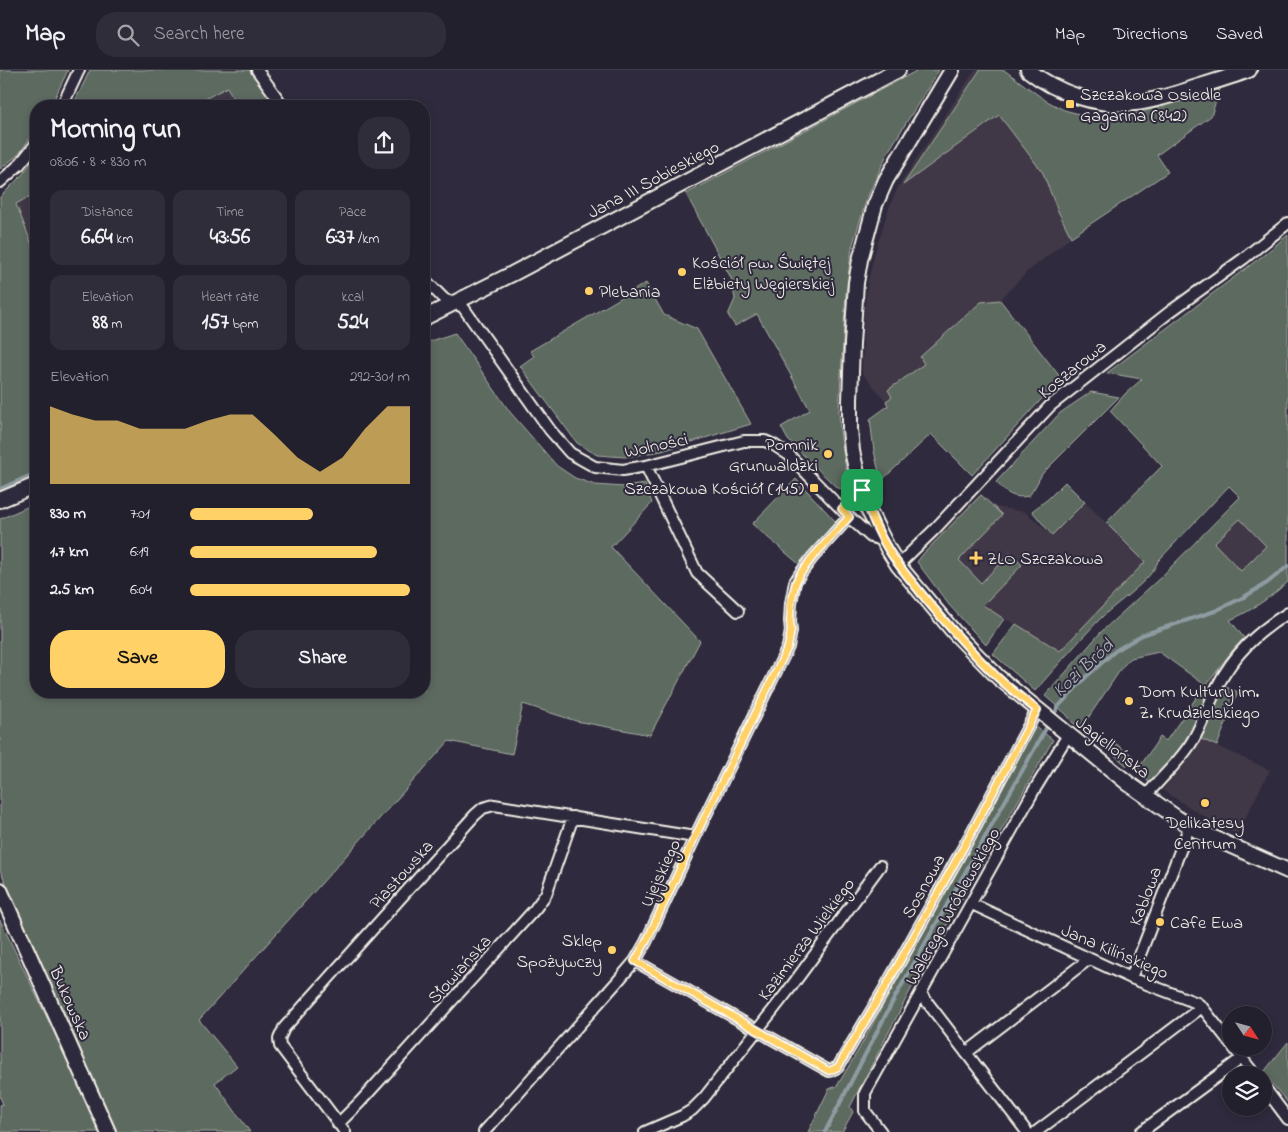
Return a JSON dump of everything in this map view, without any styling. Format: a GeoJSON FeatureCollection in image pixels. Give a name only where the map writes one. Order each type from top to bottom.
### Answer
{"type":"FeatureCollection","features":[{"type":"Feature","properties":{"kind":"street"},"geometry":{"type":"LineString","coordinates":[[65,100],[79,70]]}},
{"type":"Feature","properties":{"kind":"street"},"geometry":{"type":"LineString","coordinates":[[257,70],[279,100]]}},
{"type":"Feature","properties":{"kind":"street","name":"Jana III Sobieskiego"},"geometry":{"type":"LineString","coordinates":[[430,315],[521,270],[898,70]]}},
{"type":"Feature","properties":{"kind":"street","name":"Jagiellońska"},"geometry":{"type":"LineString","coordinates":[[952,70],[886,180],[875,205],[860,260],[854,310],[850,400],[852,451],[869,511],[898,565],[954,632],[998,677],[1129,784],[1190,826],[1225,844],[1288,871]]}},
{"type":"Feature","properties":{"kind":"street"},"geometry":{"type":"LineString","coordinates":[[1028,70],[1052,87],[1090,100],[1112,104],[1154,100],[1249,70]]}},
{"type":"Feature","properties":{"kind":"street"},"geometry":{"type":"LineString","coordinates":[[0,182],[19,165],[30,151]]}},
{"type":"Feature","properties":{"kind":"street","name":"Koszarowa"},"geometry":{"type":"LineString","coordinates":[[898,565],[918,547],[1050,406],[1288,224]]}},
{"type":"Feature","properties":{"kind":"street","name":"Wolności"},"geometry":{"type":"LineString","coordinates":[[430,285],[444,299],[463,307],[550,430],[570,453],[595,467],[623,470],[744,441],[765,441],[789,455],[871,537],[883,540]]}},
{"type":"Feature","properties":{"kind":"street"},"geometry":{"type":"LineString","coordinates":[[646,466],[697,573],[738,611]]}},
{"type":"Feature","properties":{"kind":"street"},"geometry":{"type":"LineString","coordinates":[[0,500],[30,488]]}},
{"type":"Feature","properties":{"kind":"street","name":"Ujejskiego"},"geometry":{"type":"LineString","coordinates":[[484,1132],[635,961],[646,942],[788,647],[791,631],[791,603],[796,582],[862,490]]}},
{"type":"Feature","properties":{"kind":"street"},"geometry":{"type":"LineString","coordinates":[[1146,796],[1192,742],[1226,670],[1249,642],[1261,631],[1288,613]]}},
{"type":"Feature","properties":{"kind":"street","name":"Sosnowa"},"geometry":{"type":"LineString","coordinates":[[756,1031],[829,1071],[838,1067],[885,988],[1039,712]]}},
{"type":"Feature","properties":{"kind":"street","name":"Walerego Wróblewskiego"},"geometry":{"type":"LineString","coordinates":[[881,1132],[865,1111],[866,1093],[1067,734]]}},
{"type":"Feature","properties":{"kind":"street","name":"Piastowska"},"geometry":{"type":"LineString","coordinates":[[345,1132],[280,1046],[279,1039],[284,1028],[483,808],[494,805],[695,837]]}},
{"type":"Feature","properties":{"kind":"street","name":"Słowiańska"},"geometry":{"type":"LineString","coordinates":[[338,1124],[535,909],[546,894],[573,817]]}},
{"type":"Feature","properties":{"kind":"street","name":"Kablowa"},"geometry":{"type":"LineString","coordinates":[[1131,978],[1190,826]]}},
{"type":"Feature","properties":{"kind":"street","name":"Kazimierza Wielkiego"},"geometry":{"type":"LineString","coordinates":[[645,1132],[682,1116],[692,1110],[704,1098],[788,991],[880,866]]}},
{"type":"Feature","properties":{"kind":"street","name":"Bukowska"},"geometry":{"type":"LineString","coordinates":[[0,890],[108,1132]]}},
{"type":"Feature","properties":{"kind":"street","name":"Jana Kilińskiego"},"geometry":{"type":"LineString","coordinates":[[972,904],[1131,978],[1197,1003],[1222,1033]]}},
{"type":"Feature","properties":{"kind":"street"},"geometry":{"type":"LineString","coordinates":[[966,1052],[1089,959]]}},
{"type":"Feature","properties":{"kind":"street"},"geometry":{"type":"LineString","coordinates":[[635,961],[756,1031]]}},
{"type":"Feature","properties":{"kind":"street"},"geometry":{"type":"LineString","coordinates":[[922,994],[1028,1132]]}},
{"type":"Feature","properties":{"kind":"street"},"geometry":{"type":"LineString","coordinates":[[1036,1132],[1202,1007]]}},
{"type":"Feature","properties":{"kind":"street"},"geometry":{"type":"LineString","coordinates":[[1141,1132],[1242,1058],[1248,1066]]}},
{"type":"Feature","properties":{"kind":"street"},"geometry":{"type":"LineString","coordinates":[[1272,1098],[1288,1119]]}},
{"type":"Feature","properties":{"kind":"shaded area"},"geometry":{"type":"Polygon","coordinates":[[[975,70],[1000,70],[1104,143],[1057,209],[1071,237],[1026,273],[1000,300],[981,302],[920,356],[925,364],[888,390],[892,397],[886,401],[862,373],[864,314],[868,281],[875,252],[898,187],[975,70]]]}},
{"type":"Feature","properties":{"kind":"shaded area"},"geometry":{"type":"Polygon","coordinates":[[[227,87],[235,100],[203,100],[227,87]]]}},
{"type":"Feature","properties":{"kind":"shaded area"},"geometry":{"type":"Polygon","coordinates":[[[30,196],[30,240],[16,204],[30,196]]]}},
{"type":"Feature","properties":{"kind":"shaded area"},"geometry":{"type":"Polygon","coordinates":[[[981,493],[996,507],[1025,512],[1052,535],[1085,502],[1145,562],[1060,652],[1016,624],[1004,619],[921,561],[929,546],[981,493]]]}},
{"type":"Feature","properties":{"kind":"shaded area"},"geometry":{"type":"Polygon","coordinates":[[[1240,519],[1266,546],[1241,571],[1214,543],[1240,519]]]}},
{"type":"Feature","properties":{"kind":"shaded area"},"geometry":{"type":"Polygon","coordinates":[[[1199,738],[1270,770],[1237,834],[1224,829],[1162,790],[1191,757],[1199,738]]]}},
{"type":"Feature","properties":{"kind":"green space"},"geometry":{"type":"Polygon","coordinates":[[[0,70],[68,70],[54,100],[30,100],[30,138],[19,154],[0,169],[0,70]]]}},
{"type":"Feature","properties":{"kind":"green space"},"geometry":{"type":"Polygon","coordinates":[[[90,70],[249,70],[271,100],[235,100],[227,87],[203,100],[75,100],[90,70]]]}},
{"type":"Feature","properties":{"kind":"green space"},"geometry":{"type":"Polygon","coordinates":[[[918,70],[939,70],[888,152],[867,198],[852,247],[846,293],[839,409],[840,431],[848,483],[844,488],[837,488],[788,440],[781,427],[810,410],[757,314],[735,326],[728,315],[735,299],[731,278],[686,194],[918,70]]]}},
{"type":"Feature","properties":{"kind":"green space"},"geometry":{"type":"Polygon","coordinates":[[[980,70],[1004,70],[1045,100],[1064,110],[1087,116],[1135,114],[1220,89],[1211,116],[1157,155],[1168,172],[1071,237],[1057,209],[1043,173],[999,115],[903,185],[980,70]]]}},
{"type":"Feature","properties":{"kind":"green space"},"geometry":{"type":"Polygon","coordinates":[[[30,164],[30,196],[16,204],[30,240],[30,480],[0,493],[0,197],[30,164]]]}},
{"type":"Feature","properties":{"kind":"green space"},"geometry":{"type":"Polygon","coordinates":[[[1288,235],[1288,582],[1260,603],[1230,620],[1244,638],[1206,685],[1210,692],[1185,741],[1169,762],[1149,782],[1136,772],[1160,737],[1166,741],[1205,685],[1159,652],[1131,658],[1123,666],[1082,727],[1073,723],[1066,714],[1045,696],[1101,632],[1161,577],[1240,497],[1229,486],[1158,561],[1154,569],[1141,584],[1099,620],[1035,691],[993,654],[1016,624],[1060,651],[1145,562],[1106,523],[1162,466],[1110,411],[1142,379],[1107,373],[1288,235]],[[1240,519],[1214,543],[1241,571],[1266,546],[1240,519]]]}},
{"type":"Feature","properties":{"kind":"green space"},"geometry":{"type":"Polygon","coordinates":[[[646,283],[664,315],[697,329],[751,424],[662,451],[625,457],[597,455],[577,443],[520,366],[534,356],[530,351],[646,283]]]}},
{"type":"Feature","properties":{"kind":"green space"},"geometry":{"type":"Polygon","coordinates":[[[1000,300],[1061,378],[972,475],[931,434],[881,481],[874,451],[870,419],[888,406],[886,401],[892,397],[888,390],[924,364],[920,357],[981,302],[1000,300]]]}},
{"type":"Feature","properties":{"kind":"green space"},"geometry":{"type":"Polygon","coordinates":[[[455,333],[510,412],[557,466],[575,478],[595,485],[624,487],[645,484],[652,503],[611,547],[700,641],[650,735],[576,721],[523,704],[512,754],[449,741],[199,1020],[237,1066],[215,1083],[250,1132],[117,1132],[0,870],[0,519],[30,506],[30,698],[430,698],[430,341],[455,333]]]}},
{"type":"Feature","properties":{"kind":"green space"},"geometry":{"type":"Polygon","coordinates":[[[1091,392],[1119,397],[1042,474],[1029,496],[1014,496],[1004,490],[996,482],[1060,413],[1091,392]]]}},
{"type":"Feature","properties":{"kind":"green space"},"geometry":{"type":"Polygon","coordinates":[[[796,479],[836,522],[799,564],[752,524],[796,479]]]}},
{"type":"Feature","properties":{"kind":"green space"},"geometry":{"type":"Polygon","coordinates":[[[1065,482],[1085,502],[1052,535],[1032,511],[1048,499],[1065,482]]]}},
{"type":"Feature","properties":{"kind":"green space"},"geometry":{"type":"Polygon","coordinates":[[[981,495],[1002,515],[959,560],[981,583],[1010,553],[1022,565],[983,605],[1004,619],[986,645],[949,605],[917,562],[981,495]]]}},
{"type":"Feature","properties":{"kind":"green space"},"geometry":{"type":"Polygon","coordinates":[[[1223,686],[1238,692],[1217,746],[1199,738],[1223,686]]]}},
{"type":"Feature","properties":{"kind":"green space"},"geometry":{"type":"Polygon","coordinates":[[[1035,726],[1053,740],[920,972],[850,1107],[853,1112],[842,1132],[808,1132],[829,1089],[837,1086],[859,1049],[1035,726]]]}},
{"type":"Feature","properties":{"kind":"green space"},"geometry":{"type":"Polygon","coordinates":[[[1112,741],[1134,757],[1127,766],[1112,753],[1112,741]]]}},
{"type":"Feature","properties":{"kind":"green space"},"geometry":{"type":"Polygon","coordinates":[[[0,920],[102,1132],[0,1132],[0,1105],[3,1104],[0,1097],[0,920]]]}},
{"type":"Feature","properties":{"kind":"green space"},"geometry":{"type":"Polygon","coordinates":[[[1288,1042],[1288,1103],[1272,1084],[1272,1066],[1269,1066],[1288,1042]]]}},
{"type":"Feature","properties":{"kind":"waterway"},"geometry":{"type":"LineString","coordinates":[[0,489],[30,476]]}},
{"type":"Feature","properties":{"kind":"waterway","name":"Kozi Bród"},"geometry":{"type":"LineString","coordinates":[[825,1132],[894,999],[1058,707],[1087,676],[1115,651],[1142,635],[1215,611],[1244,597],[1267,583],[1288,566]]}},
{"type":"Feature","properties":{"kind":"place","name":"Szczakowa Osiedle Gagarina (842)"},"geometry":{"type":"Point","coordinates":[1070,104]}},
{"type":"Feature","properties":{"kind":"place","name":"Kościół pw. Świętej Elżbiety Węgierskiej"},"geometry":{"type":"Point","coordinates":[682,272]}},
{"type":"Feature","properties":{"kind":"place","name":"Plebania"},"geometry":{"type":"Point","coordinates":[589,291]}},
{"type":"Feature","properties":{"kind":"place","name":"Pomnik Grunwaldzki"},"geometry":{"type":"Point","coordinates":[828,454]}},
{"type":"Feature","properties":{"kind":"place","name":"Szczakowa Kościół (145)"},"geometry":{"type":"Point","coordinates":[814,488]}},
{"type":"Feature","properties":{"kind":"place","name":"ZLO Szczakowa"},"geometry":{"type":"Point","coordinates":[976,558]}},
{"type":"Feature","properties":{"kind":"place","name":"Dom Kultury im. Z. Krudzielskiego"},"geometry":{"type":"Point","coordinates":[1129,701]}},
{"type":"Feature","properties":{"kind":"place","name":"Delikatesy Centrum"},"geometry":{"type":"Point","coordinates":[1205,803]}},
{"type":"Feature","properties":{"kind":"place","name":"Cafe Ewa"},"geometry":{"type":"Point","coordinates":[1160,922]}},
{"type":"Feature","properties":{"kind":"place","name":"Sklep Spożywczy"},"geometry":{"type":"Point","coordinates":[612,950]}},
{"type":"Feature","properties":{"kind":"route"},"geometry":{"type":"LineString","coordinates":[[862,490],[877,530],[898,565],[974,654],[1037,710],[971,834],[885,988],[838,1067],[829,1071],[635,961],[780,666],[788,647],[791,631],[792,594],[796,582],[812,558],[849,517],[842,509],[862,490]]}}]}
